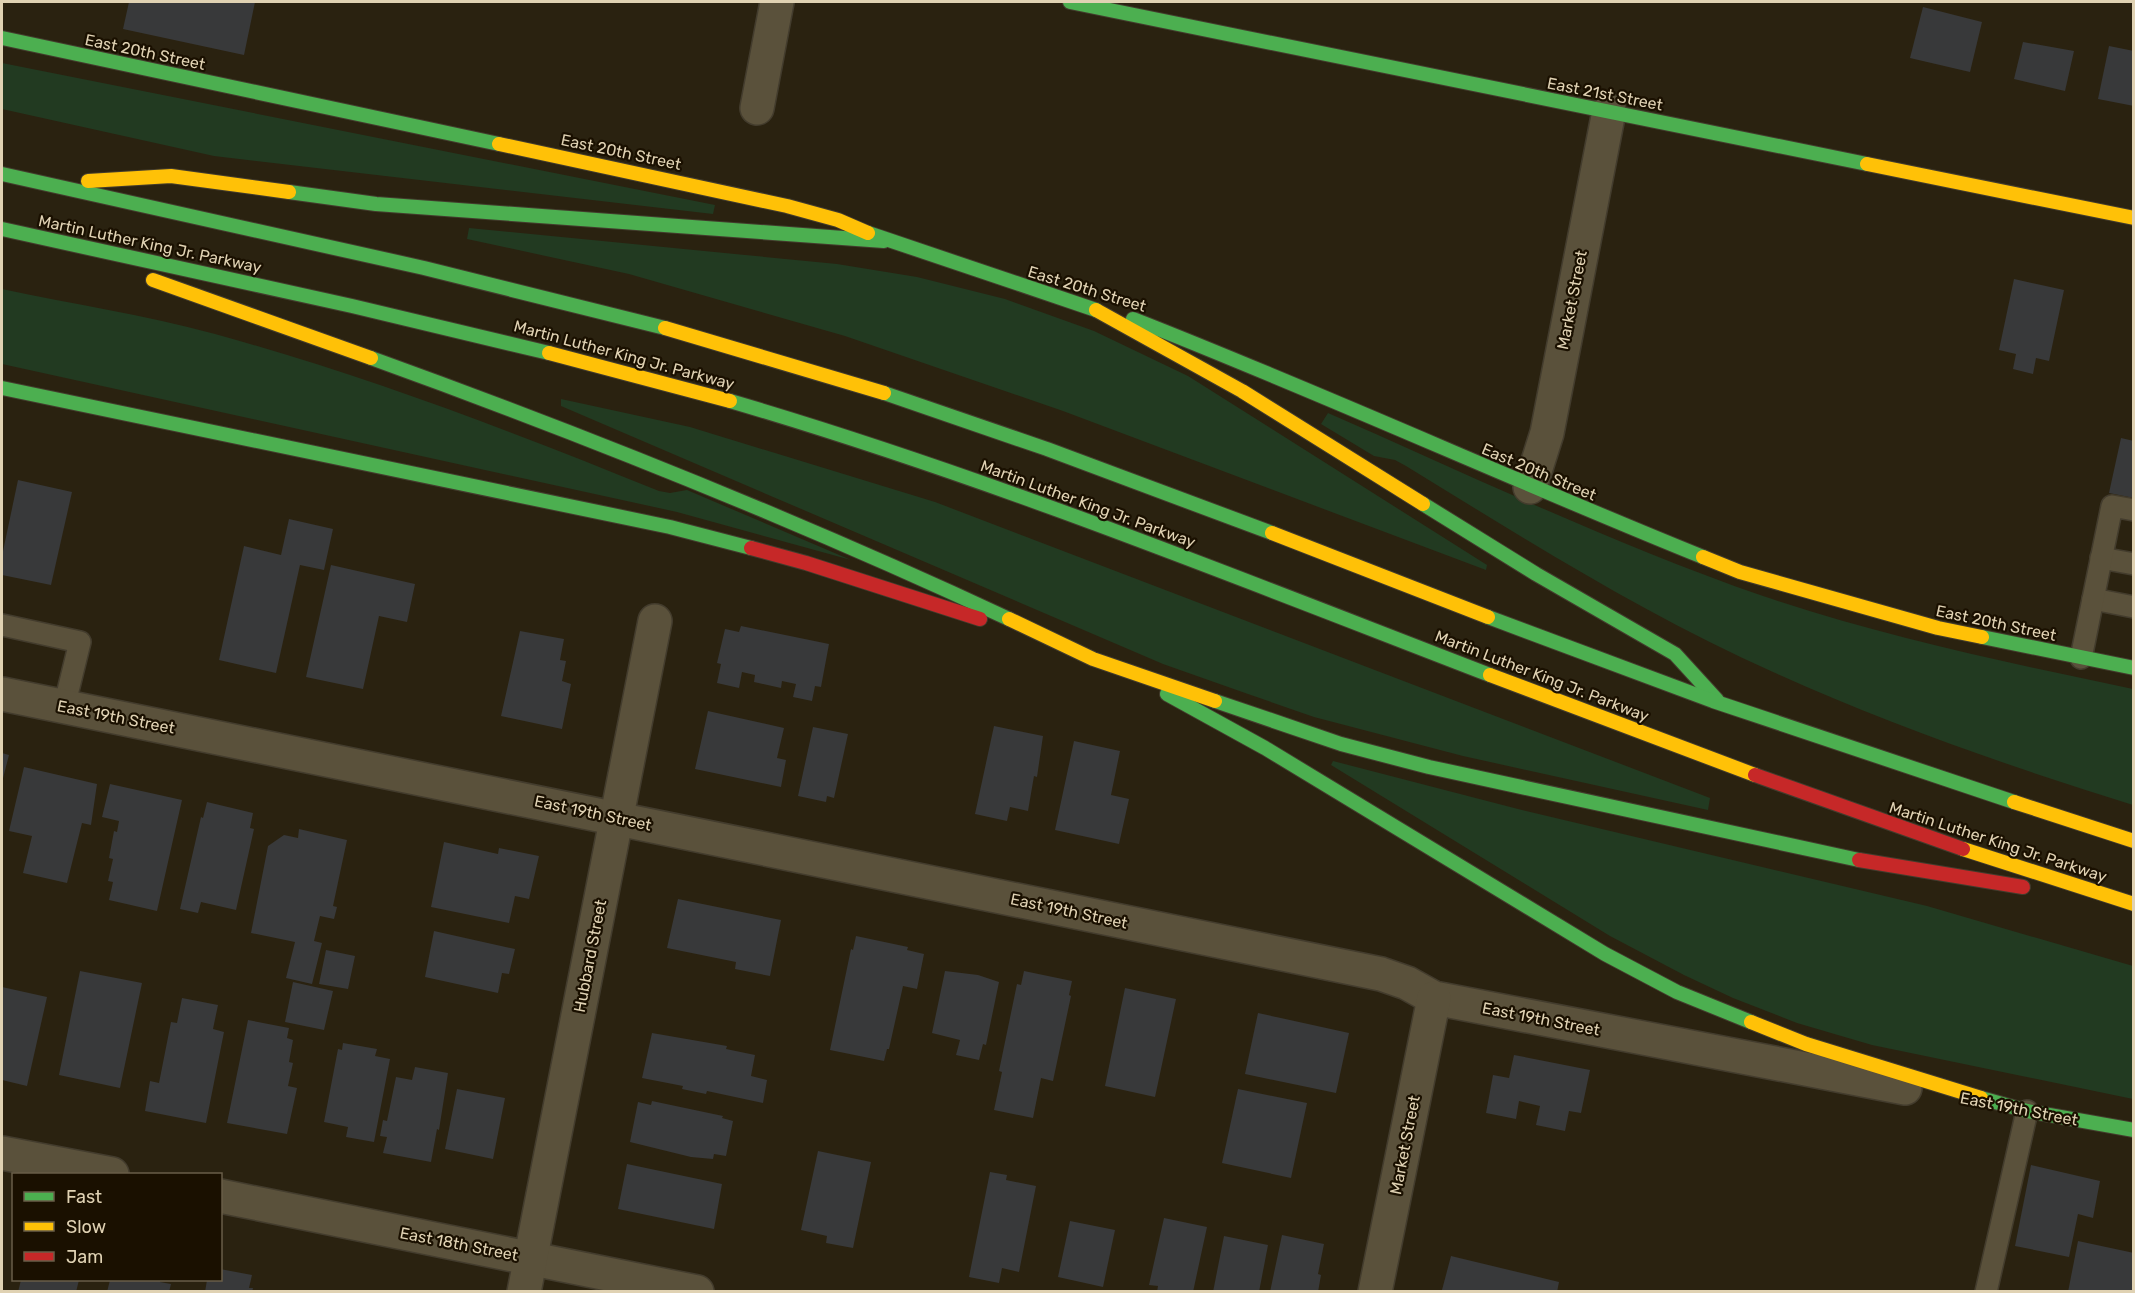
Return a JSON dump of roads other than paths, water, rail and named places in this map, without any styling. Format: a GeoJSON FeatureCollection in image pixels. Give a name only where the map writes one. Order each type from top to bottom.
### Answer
{"type":"FeatureCollection","features":[{"type":"Feature","properties":{"kind":"main road","name":"East 21st Street"},"geometry":{"type":"LineString","coordinates":[[1070,2],[2133,218]]}},
{"type":"Feature","properties":{"kind":"main road","name":"East 20th Street"},"geometry":{"type":"LineString","coordinates":[[2,38],[736,193],[838,219],[884,241],[1096,310],[1126,316],[1261,369],[1530,487],[1700,557],[1784,586],[1938,628],[2133,668]]}},
{"type":"Feature","properties":{"kind":"main road"},"geometry":{"type":"LineString","coordinates":[[2,174],[515,288],[643,321],[836,377],[1082,462],[1720,704],[2133,841]]}},
{"type":"Feature","properties":{"kind":"main road"},"geometry":{"type":"LineString","coordinates":[[47,184],[171,176],[376,204],[884,241]]}},
{"type":"Feature","properties":{"kind":"main road","name":"Martin Luther King Jr. Parkway"},"geometry":{"type":"LineString","coordinates":[[2,229],[542,349],[804,423],[932,464],[1040,503],[1840,807],[2133,905]]}},
{"type":"Feature","properties":{"kind":"main road"},"geometry":{"type":"LineString","coordinates":[[19,232],[551,423],[865,554],[1173,698],[1265,748],[1605,954],[1677,992],[1806,1044],[2027,1110]]}},
{"type":"Feature","properties":{"kind":"main road"},"geometry":{"type":"LineString","coordinates":[[1096,310],[1242,391],[1536,574],[1676,654],[1720,704]]}},
{"type":"Feature","properties":{"kind":"main road"},"geometry":{"type":"LineString","coordinates":[[2,388],[627,517],[712,537],[905,593],[1341,744],[1430,767],[1818,853],[2133,905]]}},
{"type":"Feature","properties":{"kind":"main road","name":"East 19th Street"},"geometry":{"type":"LineString","coordinates":[[2027,1110],[2133,1130]]}},
{"type":"Feature","properties":{"kind":"street"},"geometry":{"type":"LineString","coordinates":[[758,108],[777,2]]}},
{"type":"Feature","properties":{"kind":"street","name":"Market Street"},"geometry":{"type":"LineString","coordinates":[[1530,487],[1547,433],[1609,111]]}},
{"type":"Feature","properties":{"kind":"street","name":"Hubbard Street"},"geometry":{"type":"LineString","coordinates":[[524,1292],[655,621]]}},
{"type":"Feature","properties":{"kind":"street","name":"East 19th Street"},"geometry":{"type":"LineString","coordinates":[[2,694],[1381,974],[1407,983],[1434,998],[2027,1110]]}},
{"type":"Feature","properties":{"kind":"street","name":"Market Street"},"geometry":{"type":"LineString","coordinates":[[1376,1292],[1434,998]]}},
{"type":"Feature","properties":{"kind":"street"},"geometry":{"type":"LineString","coordinates":[[2,1153],[107,1173]]}},
{"type":"Feature","properties":{"kind":"street","name":"East 18th Street"},"geometry":{"type":"LineString","coordinates":[[222,1196],[697,1292]]}},
{"type":"Feature","properties":{"kind":"lane"},"geometry":{"type":"LineString","coordinates":[[2081,658],[2112,506],[2133,510]]}},
{"type":"Feature","properties":{"kind":"lane"},"geometry":{"type":"LineString","coordinates":[[2101,558],[2133,564]]}},
{"type":"Feature","properties":{"kind":"lane"},"geometry":{"type":"LineString","coordinates":[[2093,599],[2133,607]]}},
{"type":"Feature","properties":{"kind":"lane"},"geometry":{"type":"LineString","coordinates":[[2,625],[80,642],[64,707]]}},
{"type":"Feature","properties":{"kind":"lane"},"geometry":{"type":"LineString","coordinates":[[1986,1292],[2027,1110]]}}]}
